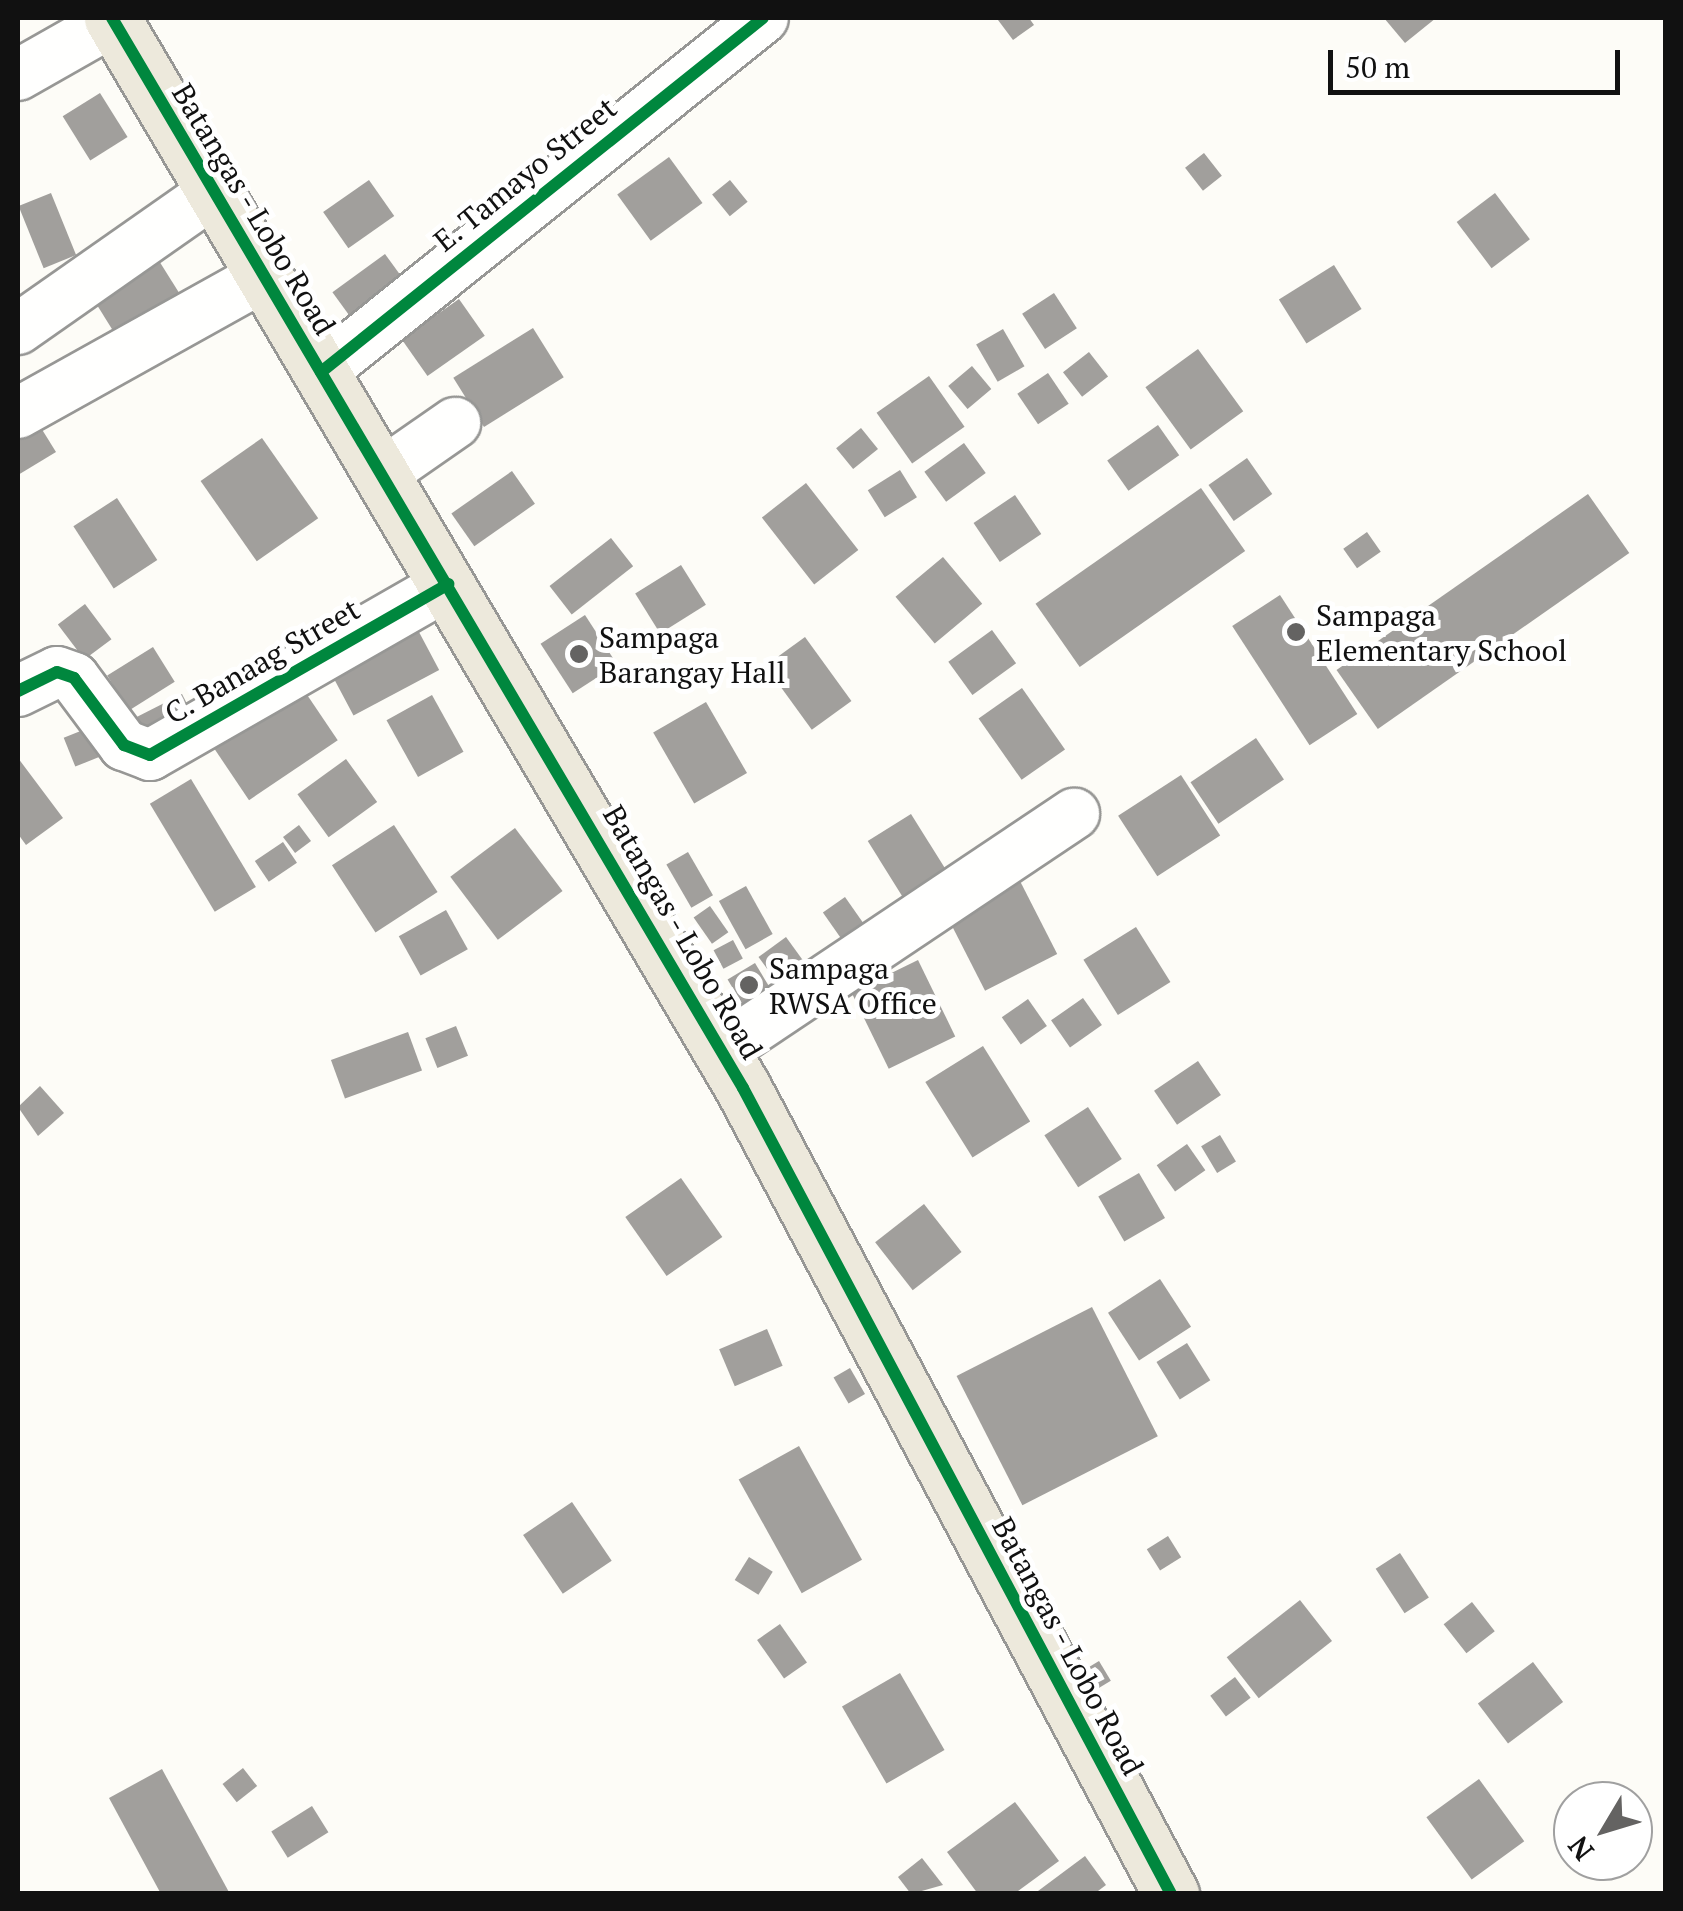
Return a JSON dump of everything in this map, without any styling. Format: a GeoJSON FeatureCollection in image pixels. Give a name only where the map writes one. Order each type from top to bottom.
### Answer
{"type":"FeatureCollection","features":[{"type":"Feature","properties":{"kind":"main road","name":"Batangas - Lobo Road"},"geometry":{"type":"LineString","coordinates":[[112,19],[721,1050],[1171,1894]]}},
{"type":"Feature","properties":{"kind":"street","name":"E. Tamayo Street"},"geometry":{"type":"LineString","coordinates":[[322,372],[764,18]]}},
{"type":"Feature","properties":{"kind":"street"},"geometry":{"type":"LineString","coordinates":[[18,75],[112,19]]}},
{"type":"Feature","properties":{"kind":"street"},"geometry":{"type":"LineString","coordinates":[[18,329],[214,192]]}},
{"type":"Feature","properties":{"kind":"street"},"geometry":{"type":"LineString","coordinates":[[18,413],[264,276]]}},
{"type":"Feature","properties":{"kind":"street"},"geometry":{"type":"LineString","coordinates":[[382,473],[455,423]]}},
{"type":"Feature","properties":{"kind":"street","name":"C. Banaag Street"},"geometry":{"type":"LineString","coordinates":[[18,692],[58,672],[74,678],[124,745],[150,755],[449,584]]}},
{"type":"Feature","properties":{"kind":"street"},"geometry":{"type":"LineString","coordinates":[[721,1050],[1074,814]]}},
{"type":"Feature","properties":{"kind":"building"},"geometry":{"type":"Polygon","coordinates":[[[1029,18],[1034,25],[1013,40],[998,20],[1029,18]]]}},
{"type":"Feature","properties":{"kind":"building"},"geometry":{"type":"Polygon","coordinates":[[[1384,18],[1436,18],[1405,43],[1384,18]]]}},
{"type":"Feature","properties":{"kind":"building"},"geometry":{"type":"Polygon","coordinates":[[[100,93],[128,137],[90,160],[63,116],[100,93]]]}},
{"type":"Feature","properties":{"kind":"building"},"geometry":{"type":"Polygon","coordinates":[[[1204,153],[1222,176],[1203,191],[1185,168],[1204,153]]]}},
{"type":"Feature","properties":{"kind":"building"},"geometry":{"type":"Polygon","coordinates":[[[669,157],[703,203],[651,241],[617,195],[669,157]]]}},
{"type":"Feature","properties":{"kind":"building"},"geometry":{"type":"Polygon","coordinates":[[[369,180],[394,216],[348,248],[323,212],[369,180]]]}},
{"type":"Feature","properties":{"kind":"building"},"geometry":{"type":"Polygon","coordinates":[[[730,180],[748,202],[730,216],[712,194],[730,180]]]}},
{"type":"Feature","properties":{"kind":"building"},"geometry":{"type":"Polygon","coordinates":[[[51,193],[76,255],[44,268],[19,206],[51,193]]]}},
{"type":"Feature","properties":{"kind":"building"},"geometry":{"type":"Polygon","coordinates":[[[1495,193],[1530,239],[1492,268],[1457,222],[1495,193]]]}},
{"type":"Feature","properties":{"kind":"building"},"geometry":{"type":"Polygon","coordinates":[[[151,248],[185,303],[121,343],[87,288],[151,248]]]}},
{"type":"Feature","properties":{"kind":"building"},"geometry":{"type":"Polygon","coordinates":[[[385,254],[411,290],[358,328],[332,292],[385,254]]]}},
{"type":"Feature","properties":{"kind":"building"},"geometry":{"type":"Polygon","coordinates":[[[1334,265],[1362,309],[1306,344],[1279,299],[1334,265]]]}},
{"type":"Feature","properties":{"kind":"building"},"geometry":{"type":"Polygon","coordinates":[[[1054,293],[1077,328],[1045,349],[1022,314],[1054,293]]]}},
{"type":"Feature","properties":{"kind":"building"},"geometry":{"type":"Polygon","coordinates":[[[459,299],[485,336],[427,376],[402,339],[459,299]]]}},
{"type":"Feature","properties":{"kind":"building"},"geometry":{"type":"Polygon","coordinates":[[[533,328],[564,377],[484,427],[453,378],[533,328]]]}},
{"type":"Feature","properties":{"kind":"building"},"geometry":{"type":"Polygon","coordinates":[[[1003,329],[1024,366],[998,382],[976,344],[1003,329]]]}},
{"type":"Feature","properties":{"kind":"building"},"geometry":{"type":"Polygon","coordinates":[[[1198,349],[1243,411],[1191,450],[1145,387],[1198,349]]]}},
{"type":"Feature","properties":{"kind":"building"},"geometry":{"type":"Polygon","coordinates":[[[1089,352],[1108,376],[1082,397],[1063,372],[1089,352]]]}},
{"type":"Feature","properties":{"kind":"building"},"geometry":{"type":"Polygon","coordinates":[[[972,366],[991,389],[968,409],[948,386],[972,366]]]}},
{"type":"Feature","properties":{"kind":"building"},"geometry":{"type":"Polygon","coordinates":[[[1048,373],[1069,404],[1038,424],[1017,394],[1048,373]]]}},
{"type":"Feature","properties":{"kind":"building"},"geometry":{"type":"Polygon","coordinates":[[[929,376],[965,427],[912,463],[877,413],[929,376]]]}},
{"type":"Feature","properties":{"kind":"building"},"geometry":{"type":"Polygon","coordinates":[[[33,415],[56,452],[18,475],[18,425],[33,415]]]}},
{"type":"Feature","properties":{"kind":"building"},"geometry":{"type":"Polygon","coordinates":[[[1158,425],[1179,455],[1128,491],[1107,461],[1158,425]]]}},
{"type":"Feature","properties":{"kind":"building"},"geometry":{"type":"Polygon","coordinates":[[[861,428],[878,449],[853,469],[836,448],[861,428]]]}},
{"type":"Feature","properties":{"kind":"building"},"geometry":{"type":"Polygon","coordinates":[[[262,438],[318,518],[257,561],[201,481],[262,438]]]}},
{"type":"Feature","properties":{"kind":"building"},"geometry":{"type":"Polygon","coordinates":[[[964,443],[986,473],[946,502],[924,472],[964,443]]]}},
{"type":"Feature","properties":{"kind":"building"},"geometry":{"type":"Polygon","coordinates":[[[1247,458],[1272,494],[1234,521],[1208,485],[1247,458]]]}},
{"type":"Feature","properties":{"kind":"building"},"geometry":{"type":"Polygon","coordinates":[[[900,470],[917,497],[885,517],[868,490],[900,470]]]}},
{"type":"Feature","properties":{"kind":"building"},"geometry":{"type":"Polygon","coordinates":[[[512,471],[535,504],[474,546],[451,513],[512,471]]]}},
{"type":"Feature","properties":{"kind":"building"},"geometry":{"type":"Polygon","coordinates":[[[806,483],[858,550],[814,584],[762,517],[806,483]]]}},
{"type":"Feature","properties":{"kind":"building"},"geometry":{"type":"Polygon","coordinates":[[[1201,488],[1245,551],[1080,667],[1036,604],[1201,488]]]}},
{"type":"Feature","properties":{"kind":"building"},"geometry":{"type":"Polygon","coordinates":[[[1588,494],[1629,553],[1378,729],[1337,670],[1588,494]]]}},
{"type":"Feature","properties":{"kind":"building"},"geometry":{"type":"Polygon","coordinates":[[[1015,495],[1041,534],[1000,562],[974,523],[1015,495]]]}},
{"type":"Feature","properties":{"kind":"building"},"geometry":{"type":"Polygon","coordinates":[[[117,498],[157,560],[114,588],[73,526],[117,498]]]}},
{"type":"Feature","properties":{"kind":"building"},"geometry":{"type":"Polygon","coordinates":[[[1367,532],[1381,552],[1357,568],[1343,549],[1367,532]]]}},
{"type":"Feature","properties":{"kind":"building"},"geometry":{"type":"Polygon","coordinates":[[[611,538],[633,566],[572,614],[550,586],[611,538]]]}},
{"type":"Feature","properties":{"kind":"building"},"geometry":{"type":"Polygon","coordinates":[[[943,557],[982,604],[935,644],[896,597],[943,557]]]}},
{"type":"Feature","properties":{"kind":"building"},"geometry":{"type":"Polygon","coordinates":[[[681,565],[706,605],[660,633],[635,594],[681,565]]]}},
{"type":"Feature","properties":{"kind":"building"},"geometry":{"type":"Polygon","coordinates":[[[1280,595],[1357,714],[1310,745],[1232,626],[1280,595]]]}},
{"type":"Feature","properties":{"kind":"building"},"geometry":{"type":"Polygon","coordinates":[[[85,604],[111,639],[84,660],[58,624],[85,604]]]}},
{"type":"Feature","properties":{"kind":"building","name":"Sampaga Barangay Hall"},"geometry":{"type":"Polygon","coordinates":[[[585,615],[617,664],[573,693],[541,644],[585,615]]]}},
{"type":"Feature","properties":{"kind":"building"},"geometry":{"type":"Polygon","coordinates":[[[411,617],[439,670],[354,716],[325,663],[411,617]]]}},
{"type":"Feature","properties":{"kind":"building"},"geometry":{"type":"Polygon","coordinates":[[[992,630],[1016,663],[972,695],[948,662],[992,630]]]}},
{"type":"Feature","properties":{"kind":"building"},"geometry":{"type":"Polygon","coordinates":[[[805,637],[851,701],[812,730],[765,666],[805,637]]]}},
{"type":"Feature","properties":{"kind":"building"},"geometry":{"type":"Polygon","coordinates":[[[153,647],[175,682],[129,710],[107,676],[153,647]]]}},
{"type":"Feature","properties":{"kind":"building"},"geometry":{"type":"Polygon","coordinates":[[[293,674],[338,740],[249,800],[204,734],[293,674]]]}},
{"type":"Feature","properties":{"kind":"building"},"geometry":{"type":"Polygon","coordinates":[[[1022,688],[1065,749],[1022,780],[979,718],[1022,688]]]}},
{"type":"Feature","properties":{"kind":"building"},"geometry":{"type":"Polygon","coordinates":[[[182,694],[193,716],[137,745],[126,723],[182,694]]]}},
{"type":"Feature","properties":{"kind":"building"},"geometry":{"type":"Polygon","coordinates":[[[432,695],[464,752],[418,777],[387,720],[432,695]]]}},
{"type":"Feature","properties":{"kind":"building"},"geometry":{"type":"Polygon","coordinates":[[[706,702],[747,773],[694,804],[653,732],[706,702]]]}},
{"type":"Feature","properties":{"kind":"building"},"geometry":{"type":"Polygon","coordinates":[[[98,724],[110,753],[75,767],[64,738],[98,724]]]}},
{"type":"Feature","properties":{"kind":"building"},"geometry":{"type":"Polygon","coordinates":[[[1256,738],[1284,779],[1218,824],[1191,782],[1256,738]]]}},
{"type":"Feature","properties":{"kind":"building"},"geometry":{"type":"Polygon","coordinates":[[[18,758],[63,818],[26,845],[18,834],[18,758]]]}},
{"type":"Feature","properties":{"kind":"building"},"geometry":{"type":"Polygon","coordinates":[[[346,759],[377,802],[329,837],[297,794],[346,759]]]}},
{"type":"Feature","properties":{"kind":"building"},"geometry":{"type":"Polygon","coordinates":[[[1181,775],[1220,835],[1157,876],[1118,816],[1181,775]]]}},
{"type":"Feature","properties":{"kind":"building"},"geometry":{"type":"Polygon","coordinates":[[[191,779],[256,887],[215,912],[150,804],[191,779]]]}},
{"type":"Feature","properties":{"kind":"building"},"geometry":{"type":"Polygon","coordinates":[[[911,814],[948,873],[905,900],[868,841],[911,814]]]}},
{"type":"Feature","properties":{"kind":"building"},"geometry":{"type":"Polygon","coordinates":[[[299,825],[311,841],[295,853],[283,837],[299,825]]]}},
{"type":"Feature","properties":{"kind":"building"},"geometry":{"type":"Polygon","coordinates":[[[394,825],[438,892],[376,932],[332,865],[394,825]]]}},
{"type":"Feature","properties":{"kind":"building"},"geometry":{"type":"Polygon","coordinates":[[[515,828],[563,891],[498,940],[450,877],[515,828]]]}},
{"type":"Feature","properties":{"kind":"building"},"geometry":{"type":"Polygon","coordinates":[[[283,842],[297,863],[269,882],[255,861],[283,842]]]}},
{"type":"Feature","properties":{"kind":"building"},"geometry":{"type":"Polygon","coordinates":[[[688,852],[713,895],[691,908],[666,865],[688,852]]]}},
{"type":"Feature","properties":{"kind":"building"},"geometry":{"type":"Polygon","coordinates":[[[1020,881],[1057,954],[985,991],[948,918],[1020,881]]]}},
{"type":"Feature","properties":{"kind":"building"},"geometry":{"type":"Polygon","coordinates":[[[746,886],[773,934],[746,949],[719,901],[746,886]]]}},
{"type":"Feature","properties":{"kind":"building"},"geometry":{"type":"Polygon","coordinates":[[[845,897],[864,924],[842,940],[823,912],[845,897]]]}},
{"type":"Feature","properties":{"kind":"building"},"geometry":{"type":"Polygon","coordinates":[[[710,906],[728,932],[712,944],[694,917],[710,906]]]}},
{"type":"Feature","properties":{"kind":"building"},"geometry":{"type":"Polygon","coordinates":[[[446,910],[468,949],[421,976],[399,936],[446,910]]]}},
{"type":"Feature","properties":{"kind":"building"},"geometry":{"type":"Polygon","coordinates":[[[1136,927],[1170,982],[1118,1015],[1083,960],[1136,927]]]}},
{"type":"Feature","properties":{"kind":"building"},"geometry":{"type":"Polygon","coordinates":[[[786,937],[803,960],[776,980],[758,957],[786,937]]]}},
{"type":"Feature","properties":{"kind":"building"},"geometry":{"type":"Polygon","coordinates":[[[733,940],[743,959],[723,969],[714,950],[733,940]]]}},
{"type":"Feature","properties":{"kind":"building"},"geometry":{"type":"Polygon","coordinates":[[[918,960],[955,1036],[889,1069],[851,992],[918,960]]]}},
{"type":"Feature","properties":{"kind":"building","name":"Sampaga RWSA Office"},"geometry":{"type":"Polygon","coordinates":[[[755,963],[772,991],[745,1008],[728,979],[755,963]]]}},
{"type":"Feature","properties":{"kind":"building"},"geometry":{"type":"Polygon","coordinates":[[[1083,998],[1102,1025],[1070,1047],[1051,1020],[1083,998]]]}},
{"type":"Feature","properties":{"kind":"building"},"geometry":{"type":"Polygon","coordinates":[[[1028,999],[1047,1026],[1021,1044],[1002,1017],[1028,999]]]}},
{"type":"Feature","properties":{"kind":"building"},"geometry":{"type":"Polygon","coordinates":[[[456,1026],[468,1056],[437,1068],[425,1038],[456,1026]]]}},
{"type":"Feature","properties":{"kind":"building"},"geometry":{"type":"Polygon","coordinates":[[[408,1032],[422,1071],[345,1099],[331,1060],[408,1032]]]}},
{"type":"Feature","properties":{"kind":"building"},"geometry":{"type":"Polygon","coordinates":[[[983,1046],[1030,1121],[972,1158],[925,1082],[983,1046]]]}},
{"type":"Feature","properties":{"kind":"building"},"geometry":{"type":"Polygon","coordinates":[[[1198,1061],[1221,1095],[1177,1125],[1154,1091],[1198,1061]]]}},
{"type":"Feature","properties":{"kind":"building"},"geometry":{"type":"Polygon","coordinates":[[[40,1086],[64,1113],[38,1136],[18,1107],[40,1086]]]}},
{"type":"Feature","properties":{"kind":"building"},"geometry":{"type":"Polygon","coordinates":[[[1088,1107],[1122,1159],[1078,1187],[1044,1135],[1088,1107]]]}},
{"type":"Feature","properties":{"kind":"building"},"geometry":{"type":"Polygon","coordinates":[[[1220,1135],[1236,1162],[1217,1173],[1201,1146],[1220,1135]]]}},
{"type":"Feature","properties":{"kind":"building"},"geometry":{"type":"Polygon","coordinates":[[[1187,1144],[1205,1170],[1175,1191],[1157,1165],[1187,1144]]]}},
{"type":"Feature","properties":{"kind":"building"},"geometry":{"type":"Polygon","coordinates":[[[1139,1173],[1165,1218],[1124,1242],[1098,1196],[1139,1173]]]}},
{"type":"Feature","properties":{"kind":"building"},"geometry":{"type":"Polygon","coordinates":[[[681,1178],[722,1237],[667,1276],[625,1217],[681,1178]]]}},
{"type":"Feature","properties":{"kind":"building"},"geometry":{"type":"Polygon","coordinates":[[[924,1204],[962,1252],[913,1290],[875,1242],[924,1204]]]}},
{"type":"Feature","properties":{"kind":"building"},"geometry":{"type":"Polygon","coordinates":[[[1160,1279],[1191,1327],[1139,1361],[1108,1313],[1160,1279]]]}},
{"type":"Feature","properties":{"kind":"building"},"geometry":{"type":"Polygon","coordinates":[[[1092,1307],[1158,1436],[1022,1505],[957,1376],[1092,1307]]]}},
{"type":"Feature","properties":{"kind":"building"},"geometry":{"type":"Polygon","coordinates":[[[767,1329],[783,1366],[735,1386],[719,1349],[767,1329]]]}},
{"type":"Feature","properties":{"kind":"building"},"geometry":{"type":"Polygon","coordinates":[[[1187,1343],[1210,1380],[1180,1399],[1156,1362],[1187,1343]]]}},
{"type":"Feature","properties":{"kind":"building"},"geometry":{"type":"Polygon","coordinates":[[[850,1368],[865,1394],[849,1403],[834,1378],[850,1368]]]}},
{"type":"Feature","properties":{"kind":"building"},"geometry":{"type":"Polygon","coordinates":[[[799,1446],[862,1560],[802,1593],[739,1479],[799,1446]]]}},
{"type":"Feature","properties":{"kind":"building"},"geometry":{"type":"Polygon","coordinates":[[[572,1502],[612,1561],[563,1594],[523,1535],[572,1502]]]}},
{"type":"Feature","properties":{"kind":"building"},"geometry":{"type":"Polygon","coordinates":[[[1168,1536],[1181,1557],[1160,1570],[1147,1549],[1168,1536]]]}},
{"type":"Feature","properties":{"kind":"building"},"geometry":{"type":"Polygon","coordinates":[[[1400,1553],[1429,1597],[1405,1613],[1376,1569],[1400,1553]]]}},
{"type":"Feature","properties":{"kind":"building"},"geometry":{"type":"Polygon","coordinates":[[[749,1557],[773,1572],[758,1595],[735,1580],[749,1557]]]}},
{"type":"Feature","properties":{"kind":"building"},"geometry":{"type":"Polygon","coordinates":[[[1300,1600],[1332,1641],[1259,1698],[1227,1657],[1300,1600]]]}},
{"type":"Feature","properties":{"kind":"building"},"geometry":{"type":"Polygon","coordinates":[[[1472,1602],[1495,1631],[1466,1653],[1444,1624],[1472,1602]]]}},
{"type":"Feature","properties":{"kind":"building"},"geometry":{"type":"Polygon","coordinates":[[[780,1624],[807,1663],[784,1679],[757,1640],[780,1624]]]}},
{"type":"Feature","properties":{"kind":"building"},"geometry":{"type":"Polygon","coordinates":[[[1099,1661],[1111,1681],[1099,1688],[1087,1668],[1099,1661]]]}},
{"type":"Feature","properties":{"kind":"building"},"geometry":{"type":"Polygon","coordinates":[[[1533,1662],[1563,1702],[1508,1743],[1478,1704],[1533,1662]]]}},
{"type":"Feature","properties":{"kind":"building"},"geometry":{"type":"Polygon","coordinates":[[[900,1673],[945,1750],[886,1784],[842,1706],[900,1673]]]}},
{"type":"Feature","properties":{"kind":"building"},"geometry":{"type":"Polygon","coordinates":[[[1235,1677],[1251,1698],[1226,1716],[1210,1696],[1235,1677]]]}},
{"type":"Feature","properties":{"kind":"building"},"geometry":{"type":"Polygon","coordinates":[[[243,1768],[257,1786],[237,1802],[223,1784],[243,1768]]]}},
{"type":"Feature","properties":{"kind":"building"},"geometry":{"type":"Polygon","coordinates":[[[162,1769],[230,1894],[161,1894],[109,1798],[162,1769]]]}},
{"type":"Feature","properties":{"kind":"building"},"geometry":{"type":"Polygon","coordinates":[[[1479,1779],[1524,1841],[1472,1880],[1426,1817],[1479,1779]]]}},
{"type":"Feature","properties":{"kind":"building"},"geometry":{"type":"Polygon","coordinates":[[[1015,1802],[1059,1861],[1014,1894],[978,1894],[947,1852],[1015,1802]]]}},
{"type":"Feature","properties":{"kind":"building"},"geometry":{"type":"Polygon","coordinates":[[[312,1806],[328,1832],[288,1858],[271,1831],[312,1806]]]}},
{"type":"Feature","properties":{"kind":"building"},"geometry":{"type":"Polygon","coordinates":[[[1085,1856],[1106,1885],[1094,1894],[1034,1894],[1085,1856]]]}},
{"type":"Feature","properties":{"kind":"building"},"geometry":{"type":"Polygon","coordinates":[[[922,1858],[943,1885],[911,1894],[898,1877],[922,1858]]]}},
{"type":"Feature","properties":{"kind":"cycle path"},"geometry":{"type":"LineString","coordinates":[[112,18],[743,1088],[1171,1894]]}},
{"type":"Feature","properties":{"kind":"cycle path"},"geometry":{"type":"LineString","coordinates":[[321,372],[763,18]]}},
{"type":"Feature","properties":{"kind":"cycle path"},"geometry":{"type":"LineString","coordinates":[[18,691],[57,672],[74,678],[124,745],[150,755],[449,584]]}},
{"type":"Feature","properties":{"kind":"place","name":"Sampaga Elementary School"},"geometry":{"type":"Point","coordinates":[1296,632]}},
{"type":"Feature","properties":{"kind":"place","name":"Sampaga Barangay Hall"},"geometry":{"type":"Point","coordinates":[579,654]}},
{"type":"Feature","properties":{"kind":"place","name":"Sampaga RWSA Office"},"geometry":{"type":"Point","coordinates":[749,985]}}]}
